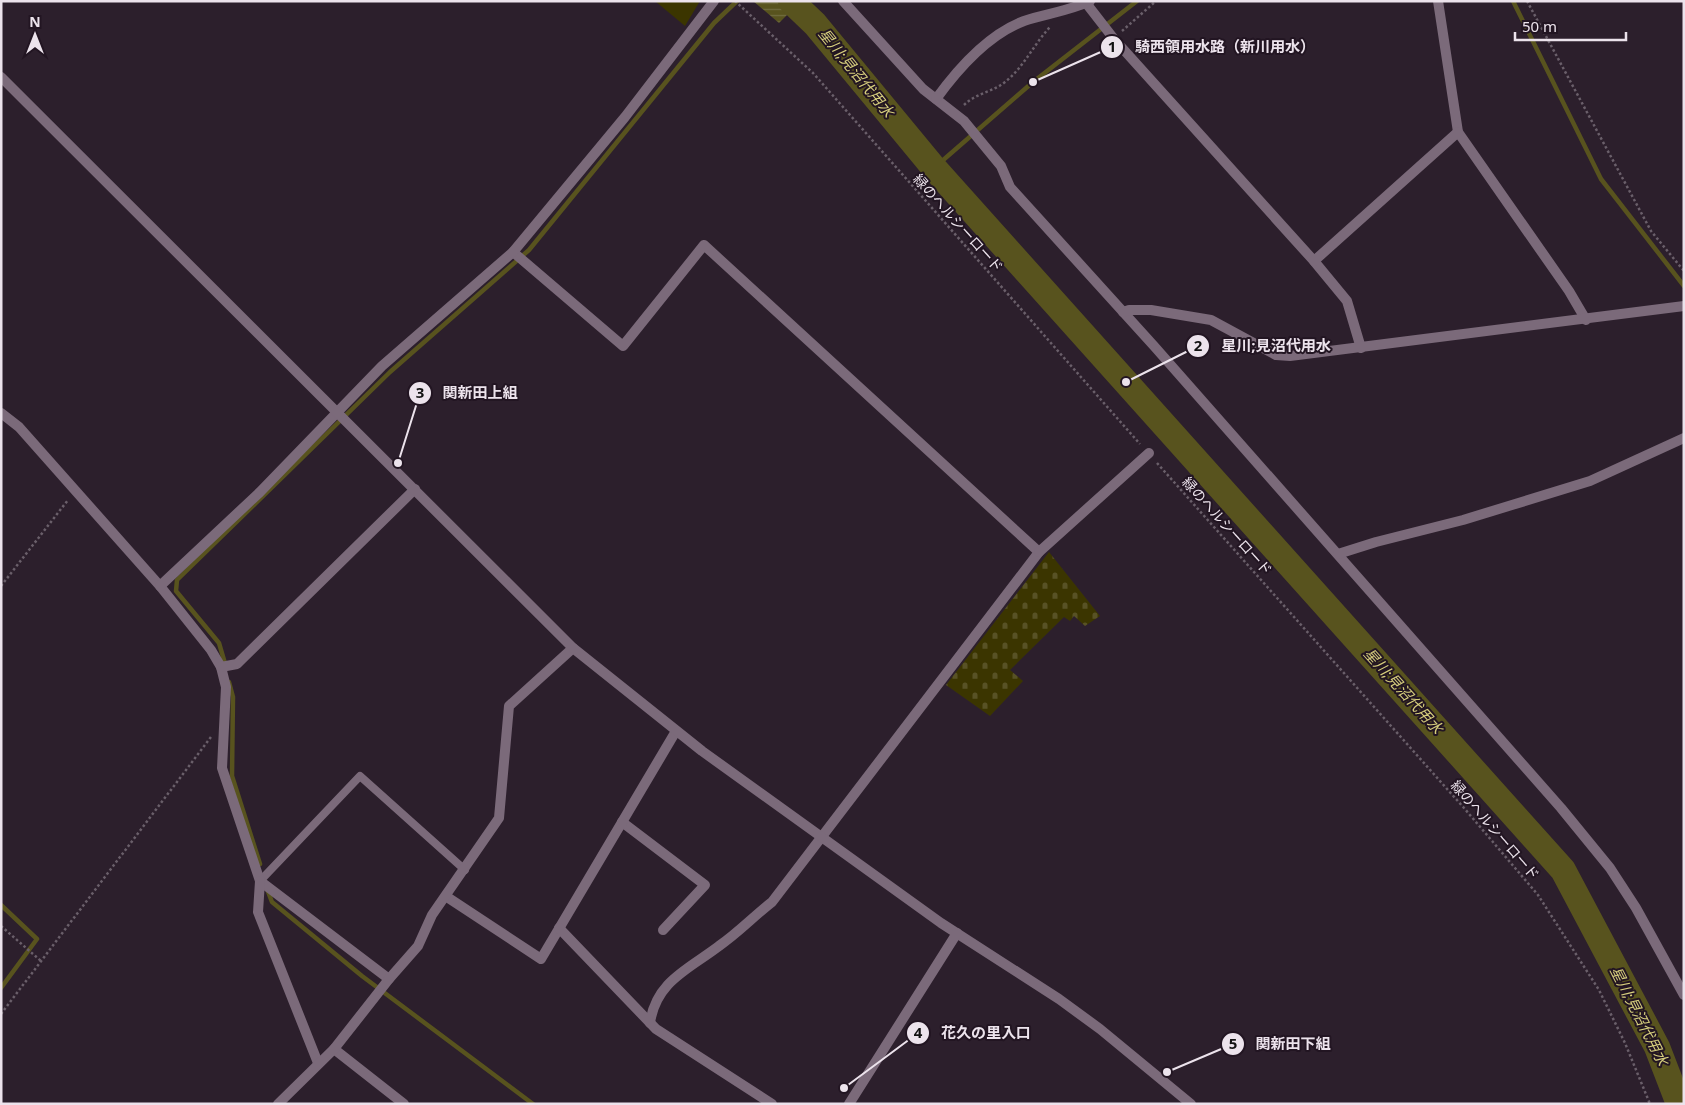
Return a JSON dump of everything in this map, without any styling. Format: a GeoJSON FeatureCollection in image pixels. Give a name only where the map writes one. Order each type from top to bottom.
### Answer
{"type":"FeatureCollection","features":[{"type":"Feature","properties":{"kind":"street"},"geometry":{"type":"LineString","coordinates":[[160,586],[260,492],[382,366],[513,252],[631,110],[714,1]]}},
{"type":"Feature","properties":{"kind":"street"},"geometry":{"type":"LineString","coordinates":[[843,1],[923,89],[964,121],[1001,166],[1010,187],[1338,554],[1561,808],[1610,868],[1658,945],[1684,996]]}},
{"type":"Feature","properties":{"kind":"street"},"geometry":{"type":"LineString","coordinates":[[1438,1],[1458,132],[1569,291],[1586,320]]}},
{"type":"Feature","properties":{"kind":"street"},"geometry":{"type":"LineString","coordinates":[[936,99],[950,82],[998,35],[1022,22],[1088,2],[1095,17],[1114,35],[1314,261],[1347,301],[1361,348]]}},
{"type":"Feature","properties":{"kind":"street"},"geometry":{"type":"LineString","coordinates":[[1,77],[573,648],[676,731],[957,933],[1079,1014],[1191,1104]]}},
{"type":"Feature","properties":{"kind":"street"},"geometry":{"type":"LineString","coordinates":[[1314,261],[1458,132]]}},
{"type":"Feature","properties":{"kind":"street"},"geometry":{"type":"LineString","coordinates":[[513,252],[623,346],[704,246],[1039,552]]}},
{"type":"Feature","properties":{"kind":"street"},"geometry":{"type":"LineString","coordinates":[[1123,312],[1129,310],[1151,310],[1211,320],[1276,355],[1290,356],[1586,320],[1684,306]]}},
{"type":"Feature","properties":{"kind":"street"},"geometry":{"type":"LineString","coordinates":[[1,413],[18,426],[160,586],[211,650],[221,667],[226,688],[222,768],[260,881],[258,912],[318,1063]]}},
{"type":"Feature","properties":{"kind":"street"},"geometry":{"type":"LineString","coordinates":[[1338,554],[1376,542],[1463,520],[1590,481],[1684,438]]}},
{"type":"Feature","properties":{"kind":"street"},"geometry":{"type":"LineString","coordinates":[[650,1023],[652,1008],[665,987],[687,966],[719,946],[772,902],[1039,552],[1149,453]]}},
{"type":"Feature","properties":{"kind":"street"},"geometry":{"type":"LineString","coordinates":[[221,667],[237,664],[415,489]]}},
{"type":"Feature","properties":{"kind":"street"},"geometry":{"type":"LineString","coordinates":[[278,1104],[334,1049],[389,979],[418,946],[432,916],[499,818],[509,706],[573,648]]}},
{"type":"Feature","properties":{"kind":"street"},"geometry":{"type":"LineString","coordinates":[[446,897],[541,959],[676,731]]}},
{"type":"Feature","properties":{"kind":"street"},"geometry":{"type":"LineString","coordinates":[[622,822],[705,885],[663,930]]}},
{"type":"Feature","properties":{"kind":"street"},"geometry":{"type":"LineString","coordinates":[[260,881],[389,979]]}},
{"type":"Feature","properties":{"kind":"street"},"geometry":{"type":"LineString","coordinates":[[559,928],[650,1023],[772,1104]]}},
{"type":"Feature","properties":{"kind":"street"},"geometry":{"type":"LineString","coordinates":[[850,1104],[957,933]]}},
{"type":"Feature","properties":{"kind":"street"},"geometry":{"type":"LineString","coordinates":[[334,1049],[404,1104]]}},
{"type":"Feature","properties":{"kind":"lane"},"geometry":{"type":"LineString","coordinates":[[260,881],[360,776],[465,870]]}},
{"type":"Feature","properties":{"kind":"path","name":"緑のヘルシーロード"},"geometry":{"type":"LineString","coordinates":[[735,1],[813,74],[1464,808],[1538,895],[1599,990],[1625,1043],[1650,1104]]}},
{"type":"Feature","properties":{"kind":"path"},"geometry":{"type":"LineString","coordinates":[[1114,35],[1156,1]]}},
{"type":"Feature","properties":{"kind":"path"},"geometry":{"type":"LineString","coordinates":[[1527,1],[1651,231],[1684,271]]}},
{"type":"Feature","properties":{"kind":"path"},"geometry":{"type":"LineString","coordinates":[[962,106],[974,96],[996,88],[1015,74],[1040,38],[1051,26]]}},
{"type":"Feature","properties":{"kind":"path"},"geometry":{"type":"LineString","coordinates":[[1,586],[75,490]]}},
{"type":"Feature","properties":{"kind":"path"},"geometry":{"type":"LineString","coordinates":[[1,1014],[225,718]]}},
{"type":"Feature","properties":{"kind":"path"},"geometry":{"type":"LineString","coordinates":[[1,926],[41,961]]}},
{"type":"Feature","properties":{"kind":"green space"},"geometry":{"type":"Polygon","coordinates":[[[655,1],[700,1],[685,26],[655,1]]]}},
{"type":"Feature","properties":{"kind":"green space"},"geometry":{"type":"Polygon","coordinates":[[[1049,552],[1100,616],[1085,626],[1074,616],[1070,621],[1064,617],[1010,670],[1023,681],[990,716],[946,685],[1049,552]]]}},
{"type":"Feature","properties":{"kind":"shaded area"},"geometry":{"type":"Polygon","coordinates":[[[753,1],[801,1],[779,23],[753,1]]]}},
{"type":"Feature","properties":{"kind":"waterway"},"geometry":{"type":"LineString","coordinates":[[226,667],[219,643],[176,591],[177,580],[390,372],[529,250],[714,23],[737,1]]}},
{"type":"Feature","properties":{"kind":"waterway","name":"星川;見沼代用水"},"geometry":{"type":"LineString","coordinates":[[791,1],[815,24],[934,168],[1563,870],[1657,1047],[1679,1104]]}},
{"type":"Feature","properties":{"kind":"waterway"},"geometry":{"type":"LineString","coordinates":[[934,168],[1033,82],[1137,1]]}},
{"type":"Feature","properties":{"kind":"waterway"},"geometry":{"type":"LineString","coordinates":[[1513,1],[1601,179],[1684,286]]}},
{"type":"Feature","properties":{"kind":"waterway"},"geometry":{"type":"LineString","coordinates":[[229,682],[233,697],[232,776],[260,864]]}},
{"type":"Feature","properties":{"kind":"waterway"},"geometry":{"type":"LineString","coordinates":[[267,889],[272,902],[362,976],[533,1104]]}},
{"type":"Feature","properties":{"kind":"waterway"},"geometry":{"type":"LineString","coordinates":[[1,905],[37,939],[1,988]]}},
{"type":"Feature","properties":{"kind":"place","name":"騎西領用水路（新川用水）"},"geometry":{"type":"Point","coordinates":[1033,82]}},
{"type":"Feature","properties":{"kind":"place","name":"星川;見沼代用水"},"geometry":{"type":"Point","coordinates":[1126,382]}},
{"type":"Feature","properties":{"kind":"place","name":"関新田上組"},"geometry":{"type":"Point","coordinates":[398,463]}},
{"type":"Feature","properties":{"kind":"place","name":"関新田下組"},"geometry":{"type":"Point","coordinates":[1167,1072]}},
{"type":"Feature","properties":{"kind":"place","name":"花久の里入口"},"geometry":{"type":"Point","coordinates":[844,1088]}}]}
